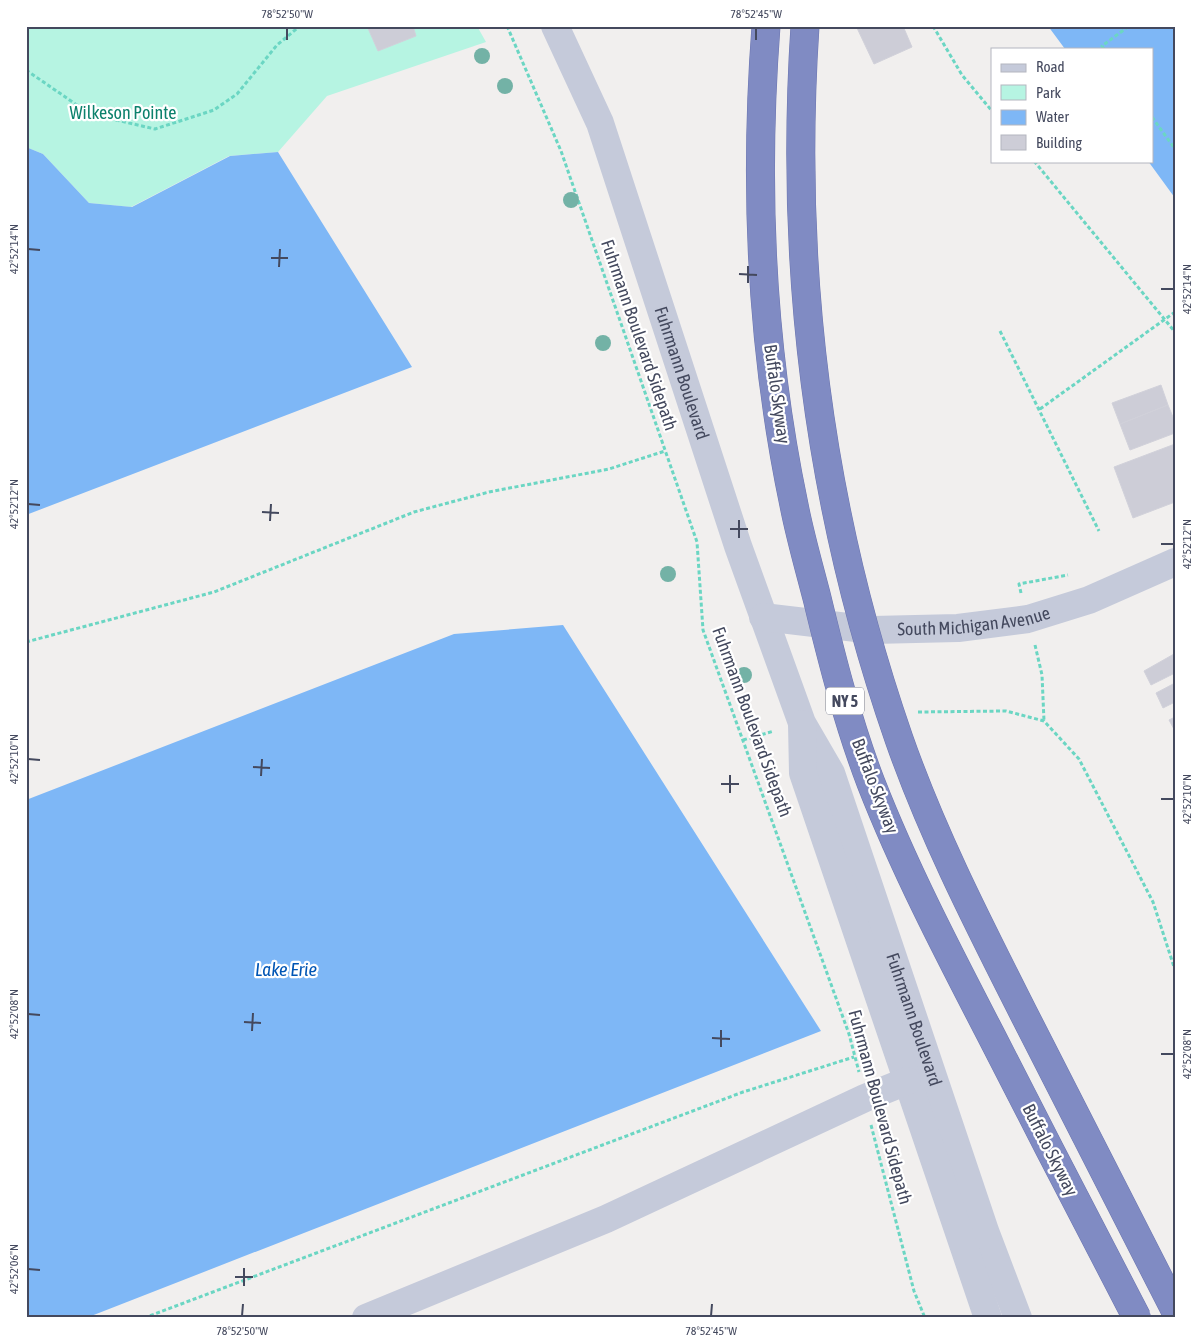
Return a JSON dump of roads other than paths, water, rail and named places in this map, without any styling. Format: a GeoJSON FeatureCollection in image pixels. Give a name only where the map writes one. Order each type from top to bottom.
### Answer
{"type":"FeatureCollection","features":[{"type":"Feature","properties":{"kind":"highway","name":"Buffalo Skyway"},"geometry":{"type":"LineString","coordinates":[[766,26],[762,82],[760,192],[767,311],[776,402],[794,505],[832,656],[870,782],[903,859],[950,956],[1137,1318]]}},
{"type":"Feature","properties":{"kind":"highway","name":"NY 5"},"geometry":{"type":"LineString","coordinates":[[805,26],[801,95],[800,214],[809,331],[825,454],[845,557],[874,663],[900,741],[965,898],[1175,1310]]}},
{"type":"Feature","properties":{"kind":"street","name":"Fuhrmann Boulevard"},"geometry":{"type":"LineString","coordinates":[[555,26],[600,122],[735,536],[802,723],[831,773],[985,1231],[1018,1318]]}},
{"type":"Feature","properties":{"kind":"street","name":"South Michigan Avenue"},"geometry":{"type":"LineString","coordinates":[[764,617],[874,630],[958,628],[1028,619],[1089,600],[1175,562]]}},
{"type":"Feature","properties":{"kind":"street","name":"Fuhrmann Boulevard"},"geometry":{"type":"LineString","coordinates":[[802,723],[803,773],[988,1318]]}},
{"type":"Feature","properties":{"kind":"street"},"geometry":{"type":"LineString","coordinates":[[366,1318],[606,1220],[865,1098],[907,1081]]}},
{"type":"Feature","properties":{"kind":"water"},"geometry":{"type":"Polygon","coordinates":[[[1048,26],[1175,26],[1175,198],[1149,162],[1154,162],[1154,48],[1064,48],[1048,26]]]}},
{"type":"Feature","properties":{"kind":"water"},"geometry":{"type":"Polygon","coordinates":[[[26,147],[43,154],[89,203],[132,207],[230,156],[278,152],[412,367],[26,515],[26,147]]]}},
{"type":"Feature","properties":{"kind":"water","name":"Lake Erie"},"geometry":{"type":"Polygon","coordinates":[[[563,625],[821,1031],[86,1318],[26,1318],[26,800],[454,634],[563,625]]]}},
{"type":"Feature","properties":{"kind":"park label","name":"Wilkeson Pointe"},"geometry":{"type":"Point","coordinates":[123,113]}}]}
